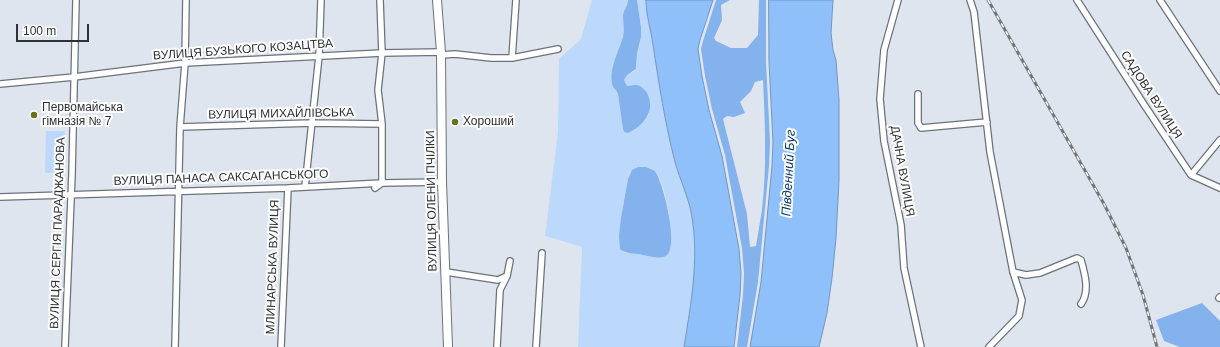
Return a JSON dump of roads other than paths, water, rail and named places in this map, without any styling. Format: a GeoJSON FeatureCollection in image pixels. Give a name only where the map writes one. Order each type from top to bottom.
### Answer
{"type":"FeatureCollection","features":[{"type":"Feature","properties":{"kind":"street","name":"ВУЛИЦЯ СЕРГІЯ ПАРАДЖАНОВА"},"geometry":{"type":"LineString","coordinates":[[65,347],[76,0]]}},
{"type":"Feature","properties":{"kind":"street"},"geometry":{"type":"LineString","coordinates":[[175,347],[180,126],[185,63],[186,0]]}},
{"type":"Feature","properties":{"kind":"street"},"geometry":{"type":"LineString","coordinates":[[305,187],[319,56],[321,0]]}},
{"type":"Feature","properties":{"kind":"street"},"geometry":{"type":"LineString","coordinates":[[374,188],[382,183],[382,124],[378,90],[382,53],[380,0]]}},
{"type":"Feature","properties":{"kind":"street","name":"ВУЛИЦЯ ОЛЕНИ ПЧІЛКИ"},"geometry":{"type":"LineString","coordinates":[[437,0],[441,53],[442,182],[448,347]]}},
{"type":"Feature","properties":{"kind":"street"},"geometry":{"type":"LineString","coordinates":[[512,58],[516,0]]}},
{"type":"Feature","properties":{"kind":"street","name":"ДАЧНА ВУЛИЦЯ"},"geometry":{"type":"LineString","coordinates":[[898,0],[884,50],[880,99],[884,141],[900,225],[904,268],[922,347]]}},
{"type":"Feature","properties":{"kind":"street"},"geometry":{"type":"LineString","coordinates":[[970,0],[974,12],[990,152],[1013,272],[1022,300],[1018,316],[989,347]]}},
{"type":"Feature","properties":{"kind":"street","name":"САДОВА ВУЛИЦЯ"},"geometry":{"type":"LineString","coordinates":[[1077,0],[1143,104],[1191,175]]}},
{"type":"Feature","properties":{"kind":"street"},"geometry":{"type":"LineString","coordinates":[[1160,0],[1220,91]]}},
{"type":"Feature","properties":{"kind":"street"},"geometry":{"type":"LineString","coordinates":[[441,53],[491,58],[512,58],[558,49]]}},
{"type":"Feature","properties":{"kind":"street","name":"ВУЛИЦЯ БУЗЬКОГО КОЗАЦТВА"},"geometry":{"type":"LineString","coordinates":[[0,84],[74,77],[185,63],[382,53],[441,53]]}},
{"type":"Feature","properties":{"kind":"street"},"geometry":{"type":"LineString","coordinates":[[918,94],[918,123],[921,128],[987,122]]}},
{"type":"Feature","properties":{"kind":"street","name":"ВУЛИЦЯ МИХАЙЛІВСЬКА"},"geometry":{"type":"LineString","coordinates":[[180,126],[312,123],[382,124]]}},
{"type":"Feature","properties":{"kind":"street"},"geometry":{"type":"LineString","coordinates":[[1220,140],[1191,175],[1220,188]]}},
{"type":"Feature","properties":{"kind":"street","name":"ВУЛИЦЯ ПАНАСА САКСАГАНСЬКОГО"},"geometry":{"type":"LineString","coordinates":[[0,197],[442,182]]}},
{"type":"Feature","properties":{"kind":"street","name":"МЛИНАРСЬКА ВУЛИЦЯ"},"geometry":{"type":"LineString","coordinates":[[281,347],[288,188]]}},
{"type":"Feature","properties":{"kind":"street"},"geometry":{"type":"LineString","coordinates":[[536,347],[542,253]]}},
{"type":"Feature","properties":{"kind":"street"},"geometry":{"type":"LineString","coordinates":[[1013,272],[1026,275],[1040,273],[1077,258],[1081,260],[1084,269],[1086,289],[1085,299],[1081,304]]}},
{"type":"Feature","properties":{"kind":"street"},"geometry":{"type":"LineString","coordinates":[[497,347],[500,290],[507,276],[510,261]]}},
{"type":"Feature","properties":{"kind":"street"},"geometry":{"type":"LineString","coordinates":[[446,272],[498,280],[507,276]]}},
{"type":"Feature","properties":{"kind":"water"},"geometry":{"type":"Polygon","coordinates":[[[646,0],[713,0],[698,49],[709,110],[722,156],[739,249],[741,273],[740,295],[734,347],[684,347],[693,282],[695,250],[694,233],[691,210],[675,162],[662,104],[646,0]]]}},
{"type":"Feature","properties":{"kind":"water","name":"Південний Буг"},"geometry":{"type":"Polygon","coordinates":[[[769,0],[833,0],[831,33],[836,60],[839,100],[839,180],[832,278],[827,313],[819,347],[750,347],[761,282],[772,166],[773,142],[769,62],[769,0]]]}},
{"type":"Feature","properties":{"kind":"railway"},"geometry":{"type":"LineString","coordinates":[[988,0],[1104,204],[1126,248],[1143,295],[1157,347]]}},
{"type":"Feature","properties":{"kind":"place","name":"Первомайська гімназія № 7"},"geometry":{"type":"Point","coordinates":[34,115]}},
{"type":"Feature","properties":{"kind":"place","name":"Хороший"},"geometry":{"type":"Point","coordinates":[455,122]}}]}
